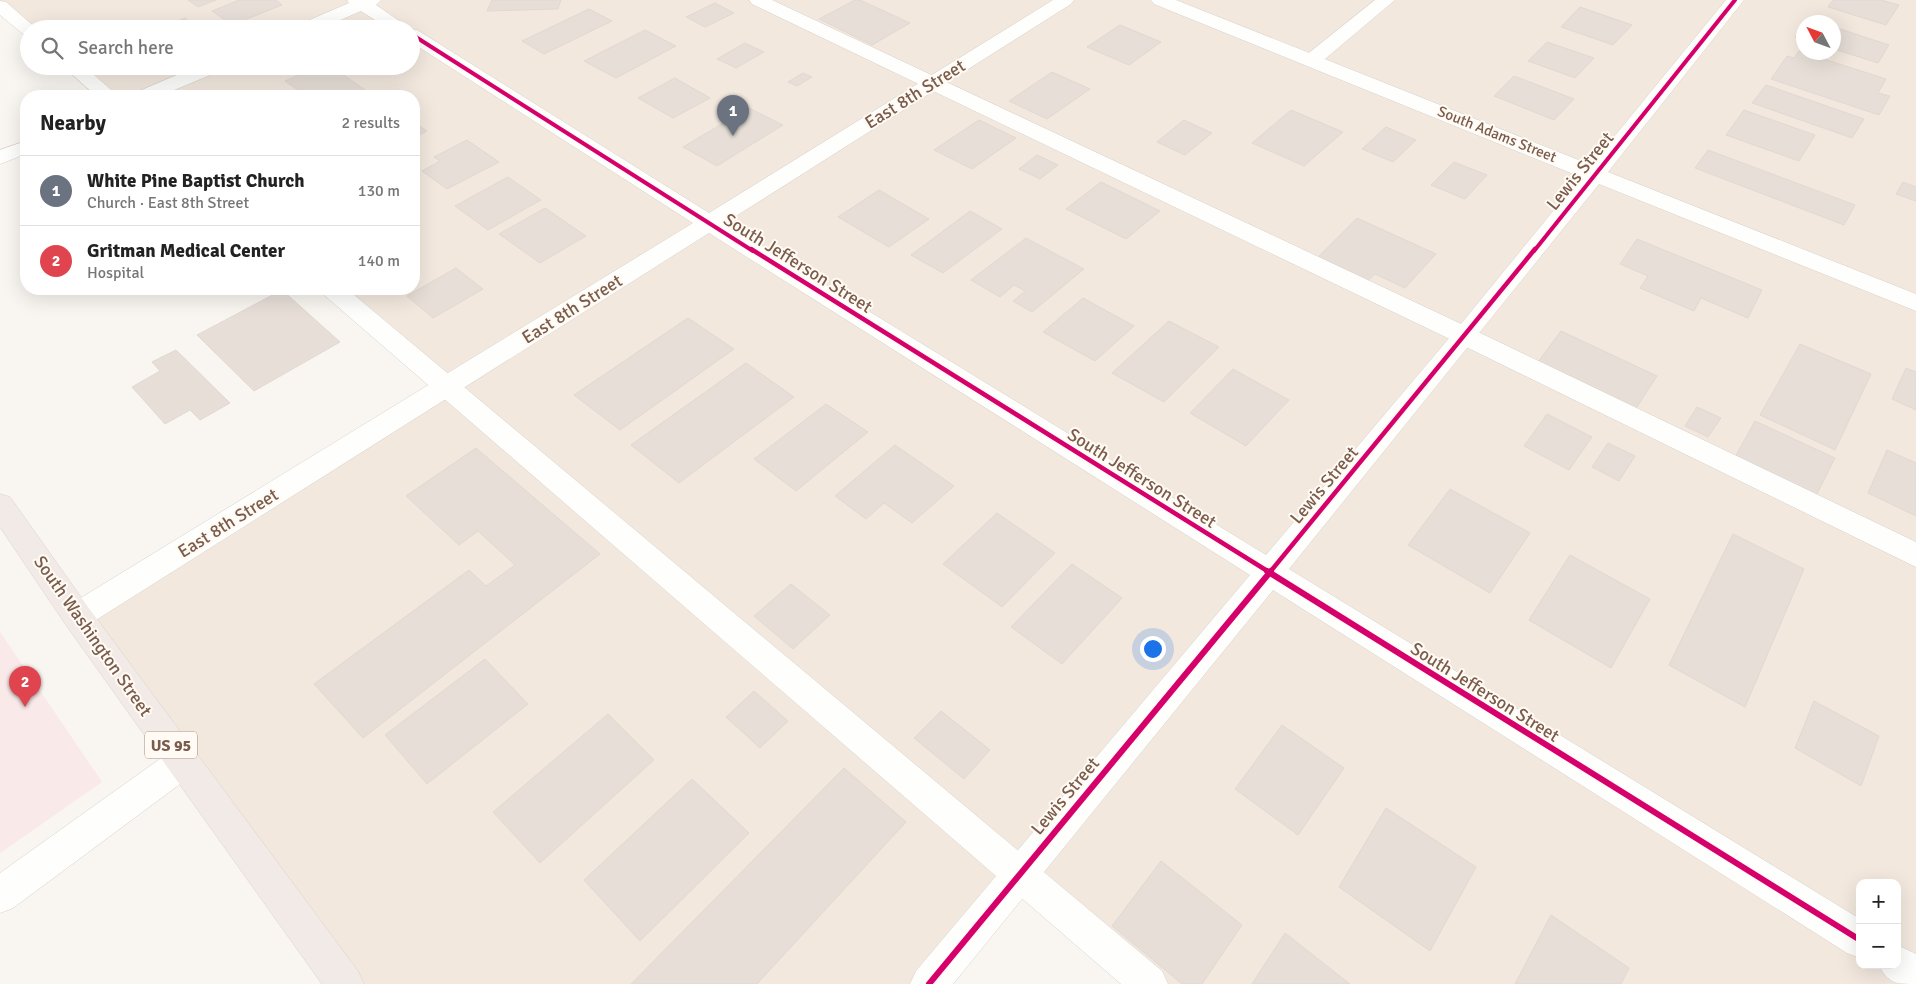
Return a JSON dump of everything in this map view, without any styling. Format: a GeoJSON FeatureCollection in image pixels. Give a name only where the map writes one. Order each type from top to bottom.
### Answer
{"type":"FeatureCollection","features":[{"type":"Feature","properties":{"kind":"highway","name":"South Washington Street"},"geometry":{"type":"LineString","coordinates":[[0,505],[77,616],[345,984]]}},
{"type":"Feature","properties":{"kind":"street"},"geometry":{"type":"LineString","coordinates":[[758,0],[1465,336],[1916,555]]}},
{"type":"Feature","properties":{"kind":"street","name":"East 8th Street"},"geometry":{"type":"LineString","coordinates":[[77,616],[1065,0]]}},
{"type":"Feature","properties":{"kind":"street","name":"South Adams Street"},"geometry":{"type":"LineString","coordinates":[[1160,0],[1916,303]]}},
{"type":"Feature","properties":{"kind":"street"},"geometry":{"type":"LineString","coordinates":[[1312,60],[1386,0]]}},
{"type":"Feature","properties":{"kind":"street","name":"Lewis Street"},"geometry":{"type":"LineString","coordinates":[[929,984],[1465,336],[1735,0]]}},
{"type":"Feature","properties":{"kind":"street"},"geometry":{"type":"LineString","coordinates":[[323,20],[364,1],[390,20]]}},
{"type":"Feature","properties":{"kind":"street"},"geometry":{"type":"LineString","coordinates":[[0,6],[20,23]]}},
{"type":"Feature","properties":{"kind":"street","name":"South Jefferson Street"},"geometry":{"type":"LineString","coordinates":[[420,40],[1268,573],[1856,938]]}},
{"type":"Feature","properties":{"kind":"street"},"geometry":{"type":"LineString","coordinates":[[83,75],[101,90]]}},
{"type":"Feature","properties":{"kind":"street"},"geometry":{"type":"LineString","coordinates":[[158,90],[194,75]]}},
{"type":"Feature","properties":{"kind":"street"},"geometry":{"type":"LineString","coordinates":[[0,158],[20,150]]}},
{"type":"Feature","properties":{"kind":"street"},"geometry":{"type":"LineString","coordinates":[[339,295],[1150,984]]}},
{"type":"Feature","properties":{"kind":"street"},"geometry":{"type":"LineString","coordinates":[[0,895],[183,762]]}},
{"type":"Feature","properties":{"kind":"street"},"geometry":{"type":"LineString","coordinates":[[1901,966],[1916,975]]}},
{"type":"Feature","properties":{"kind":"shaded area"},"geometry":{"type":"Polygon","coordinates":[[[0,0],[1916,0],[1916,984],[1149,984],[1019,873],[929,984],[345,984],[77,616],[447,387],[339,295],[420,295],[420,90],[101,90],[83,75],[420,75],[420,20],[20,20],[20,22],[0,6],[0,0]]]}},
{"type":"Feature","properties":{"kind":"shaded area"},"geometry":{"type":"Polygon","coordinates":[[[0,632],[102,782],[0,853],[0,632]]]}},
{"type":"Feature","properties":{"kind":"building"},"geometry":{"type":"Polygon","coordinates":[[[188,0],[216,0],[198,7],[188,0]]]}},
{"type":"Feature","properties":{"kind":"building"},"geometry":{"type":"Polygon","coordinates":[[[239,0],[276,0],[282,5],[244,20],[225,20],[212,11],[239,0]]]}},
{"type":"Feature","properties":{"kind":"building"},"geometry":{"type":"Polygon","coordinates":[[[492,0],[561,0],[558,9],[487,11],[492,0]]]}},
{"type":"Feature","properties":{"kind":"building"},"geometry":{"type":"Polygon","coordinates":[[[855,0],[860,0],[910,23],[872,45],[819,19],[855,0]]]}},
{"type":"Feature","properties":{"kind":"building"},"geometry":{"type":"Polygon","coordinates":[[[1833,0],[1881,0],[1899,5],[1886,25],[1828,7],[1833,0]]]}},
{"type":"Feature","properties":{"kind":"building"},"geometry":{"type":"Polygon","coordinates":[[[715,3],[734,13],[705,27],[686,17],[715,3]]]}},
{"type":"Feature","properties":{"kind":"building"},"geometry":{"type":"Polygon","coordinates":[[[1580,7],[1632,25],[1613,45],[1561,27],[1580,7]]]}},
{"type":"Feature","properties":{"kind":"building"},"geometry":{"type":"Polygon","coordinates":[[[589,9],[612,21],[544,54],[522,41],[589,9]]]}},
{"type":"Feature","properties":{"kind":"building"},"geometry":{"type":"Polygon","coordinates":[[[1120,25],[1161,42],[1129,65],[1087,47],[1120,25]]]}},
{"type":"Feature","properties":{"kind":"building"},"geometry":{"type":"Polygon","coordinates":[[[1841,29],[1889,45],[1878,63],[1841,51],[1841,29]]]}},
{"type":"Feature","properties":{"kind":"building"},"geometry":{"type":"Polygon","coordinates":[[[645,30],[676,46],[616,78],[584,61],[645,30]]]}},
{"type":"Feature","properties":{"kind":"building"},"geometry":{"type":"Polygon","coordinates":[[[1547,42],[1594,58],[1575,78],[1528,61],[1547,42]]]}},
{"type":"Feature","properties":{"kind":"building"},"geometry":{"type":"Polygon","coordinates":[[[745,43],[764,52],[736,68],[717,59],[745,43]]]}},
{"type":"Feature","properties":{"kind":"building"},"geometry":{"type":"Polygon","coordinates":[[[1796,55],[1796,60],[1827,60],[1886,79],[1878,93],[1890,96],[1879,115],[1771,79],[1787,56],[1794,58],[1796,55]]]}},
{"type":"Feature","properties":{"kind":"building"},"geometry":{"type":"Polygon","coordinates":[[[1052,72],[1090,89],[1047,119],[1009,101],[1052,72]]]}},
{"type":"Feature","properties":{"kind":"building"},"geometry":{"type":"Polygon","coordinates":[[[803,73],[812,77],[797,86],[788,82],[803,73]]]}},
{"type":"Feature","properties":{"kind":"building"},"geometry":{"type":"Polygon","coordinates":[[[299,75],[344,75],[365,90],[298,90],[285,81],[299,75]]]}},
{"type":"Feature","properties":{"kind":"building"},"geometry":{"type":"Polygon","coordinates":[[[1514,76],[1574,99],[1554,120],[1494,96],[1514,76]]]}},
{"type":"Feature","properties":{"kind":"building"},"geometry":{"type":"Polygon","coordinates":[[[675,78],[710,98],[673,118],[638,98],[675,78]]]}},
{"type":"Feature","properties":{"kind":"building"},"geometry":{"type":"Polygon","coordinates":[[[1766,85],[1864,119],[1852,138],[1752,103],[1766,85]]]}},
{"type":"Feature","properties":{"kind":"building"},"geometry":{"type":"Polygon","coordinates":[[[749,108],[783,125],[717,166],[683,147],[749,108]]]}},
{"type":"Feature","properties":{"kind":"building"},"geometry":{"type":"Polygon","coordinates":[[[1291,110],[1343,132],[1304,166],[1252,143],[1291,110]]]}},
{"type":"Feature","properties":{"kind":"building"},"geometry":{"type":"Polygon","coordinates":[[[1744,110],[1815,135],[1799,161],[1726,135],[1744,110]]]}},
{"type":"Feature","properties":{"kind":"building"},"geometry":{"type":"Polygon","coordinates":[[[979,120],[1016,138],[972,169],[934,150],[979,120]]]}},
{"type":"Feature","properties":{"kind":"building"},"geometry":{"type":"Polygon","coordinates":[[[1184,120],[1212,133],[1185,155],[1157,142],[1184,120]]]}},
{"type":"Feature","properties":{"kind":"building"},"geometry":{"type":"Polygon","coordinates":[[[420,126],[427,131],[420,135],[420,126]]]}},
{"type":"Feature","properties":{"kind":"building"},"geometry":{"type":"Polygon","coordinates":[[[1386,127],[1416,140],[1393,162],[1362,149],[1386,127]]]}},
{"type":"Feature","properties":{"kind":"building"},"geometry":{"type":"Polygon","coordinates":[[[467,140],[499,162],[447,189],[422,171],[440,161],[434,157],[467,140]]]}},
{"type":"Feature","properties":{"kind":"building"},"geometry":{"type":"Polygon","coordinates":[[[1708,150],[1855,205],[1844,225],[1695,168],[1708,150]]]}},
{"type":"Feature","properties":{"kind":"building"},"geometry":{"type":"Polygon","coordinates":[[[1037,155],[1058,165],[1040,179],[1019,169],[1037,155]]]}},
{"type":"Feature","properties":{"kind":"building"},"geometry":{"type":"Polygon","coordinates":[[[1454,162],[1487,175],[1465,199],[1431,185],[1454,162]]]}},
{"type":"Feature","properties":{"kind":"building"},"geometry":{"type":"Polygon","coordinates":[[[508,177],[541,200],[488,230],[455,206],[508,177]]]}},
{"type":"Feature","properties":{"kind":"building"},"geometry":{"type":"Polygon","coordinates":[[[1101,182],[1160,211],[1126,239],[1066,209],[1101,182]]]}},
{"type":"Feature","properties":{"kind":"building"},"geometry":{"type":"Polygon","coordinates":[[[1903,182],[1916,187],[1916,201],[1896,194],[1903,182]]]}},
{"type":"Feature","properties":{"kind":"building"},"geometry":{"type":"Polygon","coordinates":[[[879,190],[929,219],[889,247],[838,217],[879,190]]]}},
{"type":"Feature","properties":{"kind":"building"},"geometry":{"type":"Polygon","coordinates":[[[545,208],[586,236],[540,263],[499,234],[545,208]]]}},
{"type":"Feature","properties":{"kind":"building"},"geometry":{"type":"Polygon","coordinates":[[[970,211],[1002,229],[943,273],[911,255],[970,211]]]}},
{"type":"Feature","properties":{"kind":"building"},"geometry":{"type":"Polygon","coordinates":[[[1357,218],[1436,254],[1405,288],[1375,274],[1366,283],[1316,259],[1357,218]]]}},
{"type":"Feature","properties":{"kind":"building"},"geometry":{"type":"Polygon","coordinates":[[[1026,238],[1084,269],[1032,312],[1013,301],[1025,291],[1014,285],[1000,297],[971,280],[1026,238]]]}},
{"type":"Feature","properties":{"kind":"building"},"geometry":{"type":"Polygon","coordinates":[[[1637,239],[1762,290],[1748,318],[1701,298],[1694,311],[1640,288],[1648,276],[1620,264],[1637,239]]]}},
{"type":"Feature","properties":{"kind":"building"},"geometry":{"type":"Polygon","coordinates":[[[456,268],[483,289],[433,318],[407,296],[420,295],[420,289],[456,268]]]}},
{"type":"Feature","properties":{"kind":"building"},"geometry":{"type":"Polygon","coordinates":[[[273,295],[288,295],[340,342],[254,391],[197,335],[273,295]]]}},
{"type":"Feature","properties":{"kind":"building"},"geometry":{"type":"Polygon","coordinates":[[[1083,298],[1134,326],[1095,361],[1043,332],[1083,298]]]}},
{"type":"Feature","properties":{"kind":"building"},"geometry":{"type":"Polygon","coordinates":[[[688,318],[734,349],[620,430],[574,395],[688,318]]]}},
{"type":"Feature","properties":{"kind":"building"},"geometry":{"type":"Polygon","coordinates":[[[1169,321],[1219,347],[1164,402],[1112,373],[1169,321]]]}},
{"type":"Feature","properties":{"kind":"building"},"geometry":{"type":"Polygon","coordinates":[[[1561,331],[1657,376],[1633,413],[1535,366],[1561,331]]]}},
{"type":"Feature","properties":{"kind":"building"},"geometry":{"type":"Polygon","coordinates":[[[1800,344],[1871,374],[1835,450],[1760,415],[1800,344]]]}},
{"type":"Feature","properties":{"kind":"building"},"geometry":{"type":"Polygon","coordinates":[[[176,350],[230,403],[200,420],[190,410],[165,424],[132,387],[160,371],[152,362],[176,350]]]}},
{"type":"Feature","properties":{"kind":"building"},"geometry":{"type":"Polygon","coordinates":[[[746,363],[794,397],[679,483],[631,445],[746,363]]]}},
{"type":"Feature","properties":{"kind":"building"},"geometry":{"type":"Polygon","coordinates":[[[1906,368],[1916,372],[1916,410],[1892,399],[1906,368]]]}},
{"type":"Feature","properties":{"kind":"building"},"geometry":{"type":"Polygon","coordinates":[[[1233,369],[1289,400],[1246,446],[1190,413],[1233,369]]]}},
{"type":"Feature","properties":{"kind":"building"},"geometry":{"type":"Polygon","coordinates":[[[826,404],[868,432],[796,491],[754,459],[826,404]]]}},
{"type":"Feature","properties":{"kind":"building"},"geometry":{"type":"Polygon","coordinates":[[[1697,407],[1721,418],[1708,437],[1685,426],[1697,407]]]}},
{"type":"Feature","properties":{"kind":"building"},"geometry":{"type":"Polygon","coordinates":[[[1547,414],[1592,437],[1569,470],[1524,446],[1547,414]]]}},
{"type":"Feature","properties":{"kind":"building"},"geometry":{"type":"Polygon","coordinates":[[[1755,421],[1835,458],[1815,498],[1734,459],[1755,421]]]}},
{"type":"Feature","properties":{"kind":"building"},"geometry":{"type":"Polygon","coordinates":[[[1608,443],[1635,456],[1619,481],[1592,467],[1608,443]]]}},
{"type":"Feature","properties":{"kind":"building"},"geometry":{"type":"Polygon","coordinates":[[[895,445],[954,486],[912,523],[884,503],[866,519],[835,496],[895,445]]]}},
{"type":"Feature","properties":{"kind":"building"},"geometry":{"type":"Polygon","coordinates":[[[476,448],[600,554],[363,738],[314,684],[469,570],[486,586],[515,565],[478,531],[459,545],[406,496],[476,448]]]}},
{"type":"Feature","properties":{"kind":"building"},"geometry":{"type":"Polygon","coordinates":[[[1887,450],[1916,463],[1916,516],[1868,493],[1887,450]]]}},
{"type":"Feature","properties":{"kind":"building"},"geometry":{"type":"Polygon","coordinates":[[[1450,489],[1530,533],[1490,593],[1408,545],[1450,489]]]}},
{"type":"Feature","properties":{"kind":"building"},"geometry":{"type":"Polygon","coordinates":[[[997,513],[1055,553],[1002,607],[943,564],[997,513]]]}},
{"type":"Feature","properties":{"kind":"building"},"geometry":{"type":"Polygon","coordinates":[[[1733,534],[1804,569],[1745,707],[1669,665],[1733,534]]]}},
{"type":"Feature","properties":{"kind":"building"},"geometry":{"type":"Polygon","coordinates":[[[1570,555],[1650,599],[1611,668],[1529,620],[1570,555]]]}},
{"type":"Feature","properties":{"kind":"building"},"geometry":{"type":"Polygon","coordinates":[[[1072,564],[1122,598],[1062,664],[1011,627],[1072,564]]]}},
{"type":"Feature","properties":{"kind":"building"},"geometry":{"type":"Polygon","coordinates":[[[791,584],[830,615],[793,649],[754,616],[791,584]]]}},
{"type":"Feature","properties":{"kind":"building"},"geometry":{"type":"Polygon","coordinates":[[[485,659],[528,704],[427,784],[385,735],[485,659]]]}},
{"type":"Feature","properties":{"kind":"building"},"geometry":{"type":"Polygon","coordinates":[[[754,691],[788,721],[760,748],[726,717],[754,691]]]}},
{"type":"Feature","properties":{"kind":"building"},"geometry":{"type":"Polygon","coordinates":[[[1814,701],[1879,736],[1861,786],[1795,748],[1814,701]]]}},
{"type":"Feature","properties":{"kind":"building"},"geometry":{"type":"Polygon","coordinates":[[[941,711],[990,750],[964,779],[914,738],[941,711]]]}},
{"type":"Feature","properties":{"kind":"building"},"geometry":{"type":"Polygon","coordinates":[[[608,714],[654,760],[540,863],[493,812],[608,714]]]}},
{"type":"Feature","properties":{"kind":"building"},"geometry":{"type":"Polygon","coordinates":[[[1282,725],[1344,768],[1298,835],[1235,789],[1282,725]]]}},
{"type":"Feature","properties":{"kind":"building"},"geometry":{"type":"Polygon","coordinates":[[[844,768],[906,822],[757,984],[631,984],[844,768]]]}},
{"type":"Feature","properties":{"kind":"building"},"geometry":{"type":"Polygon","coordinates":[[[692,779],[749,833],[640,941],[584,880],[692,779]]]}},
{"type":"Feature","properties":{"kind":"building"},"geometry":{"type":"Polygon","coordinates":[[[1386,808],[1476,867],[1430,951],[1339,887],[1386,808]]]}},
{"type":"Feature","properties":{"kind":"building"},"geometry":{"type":"Polygon","coordinates":[[[1161,861],[1242,925],[1202,984],[1182,984],[1112,926],[1161,861]]]}},
{"type":"Feature","properties":{"kind":"building"},"geometry":{"type":"Polygon","coordinates":[[[1551,915],[1629,968],[1621,984],[1515,984],[1551,915]]]}},
{"type":"Feature","properties":{"kind":"building"},"geometry":{"type":"Polygon","coordinates":[[[1285,933],[1350,984],[1252,984],[1285,933]]]}},
{"type":"Feature","properties":{"kind":"cycle path"},"geometry":{"type":"LineString","coordinates":[[929,984],[1465,336],[1735,0]]}},
{"type":"Feature","properties":{"kind":"cycle path"},"geometry":{"type":"LineString","coordinates":[[420,40],[744,245],[1856,938]]}},
{"type":"Feature","properties":{"kind":"place","name":"White Pine Baptist Church"},"geometry":{"type":"Point","coordinates":[733,136]}},
{"type":"Feature","properties":{"kind":"place","name":"Gritman Medical Center"},"geometry":{"type":"Point","coordinates":[25,707]}}]}
